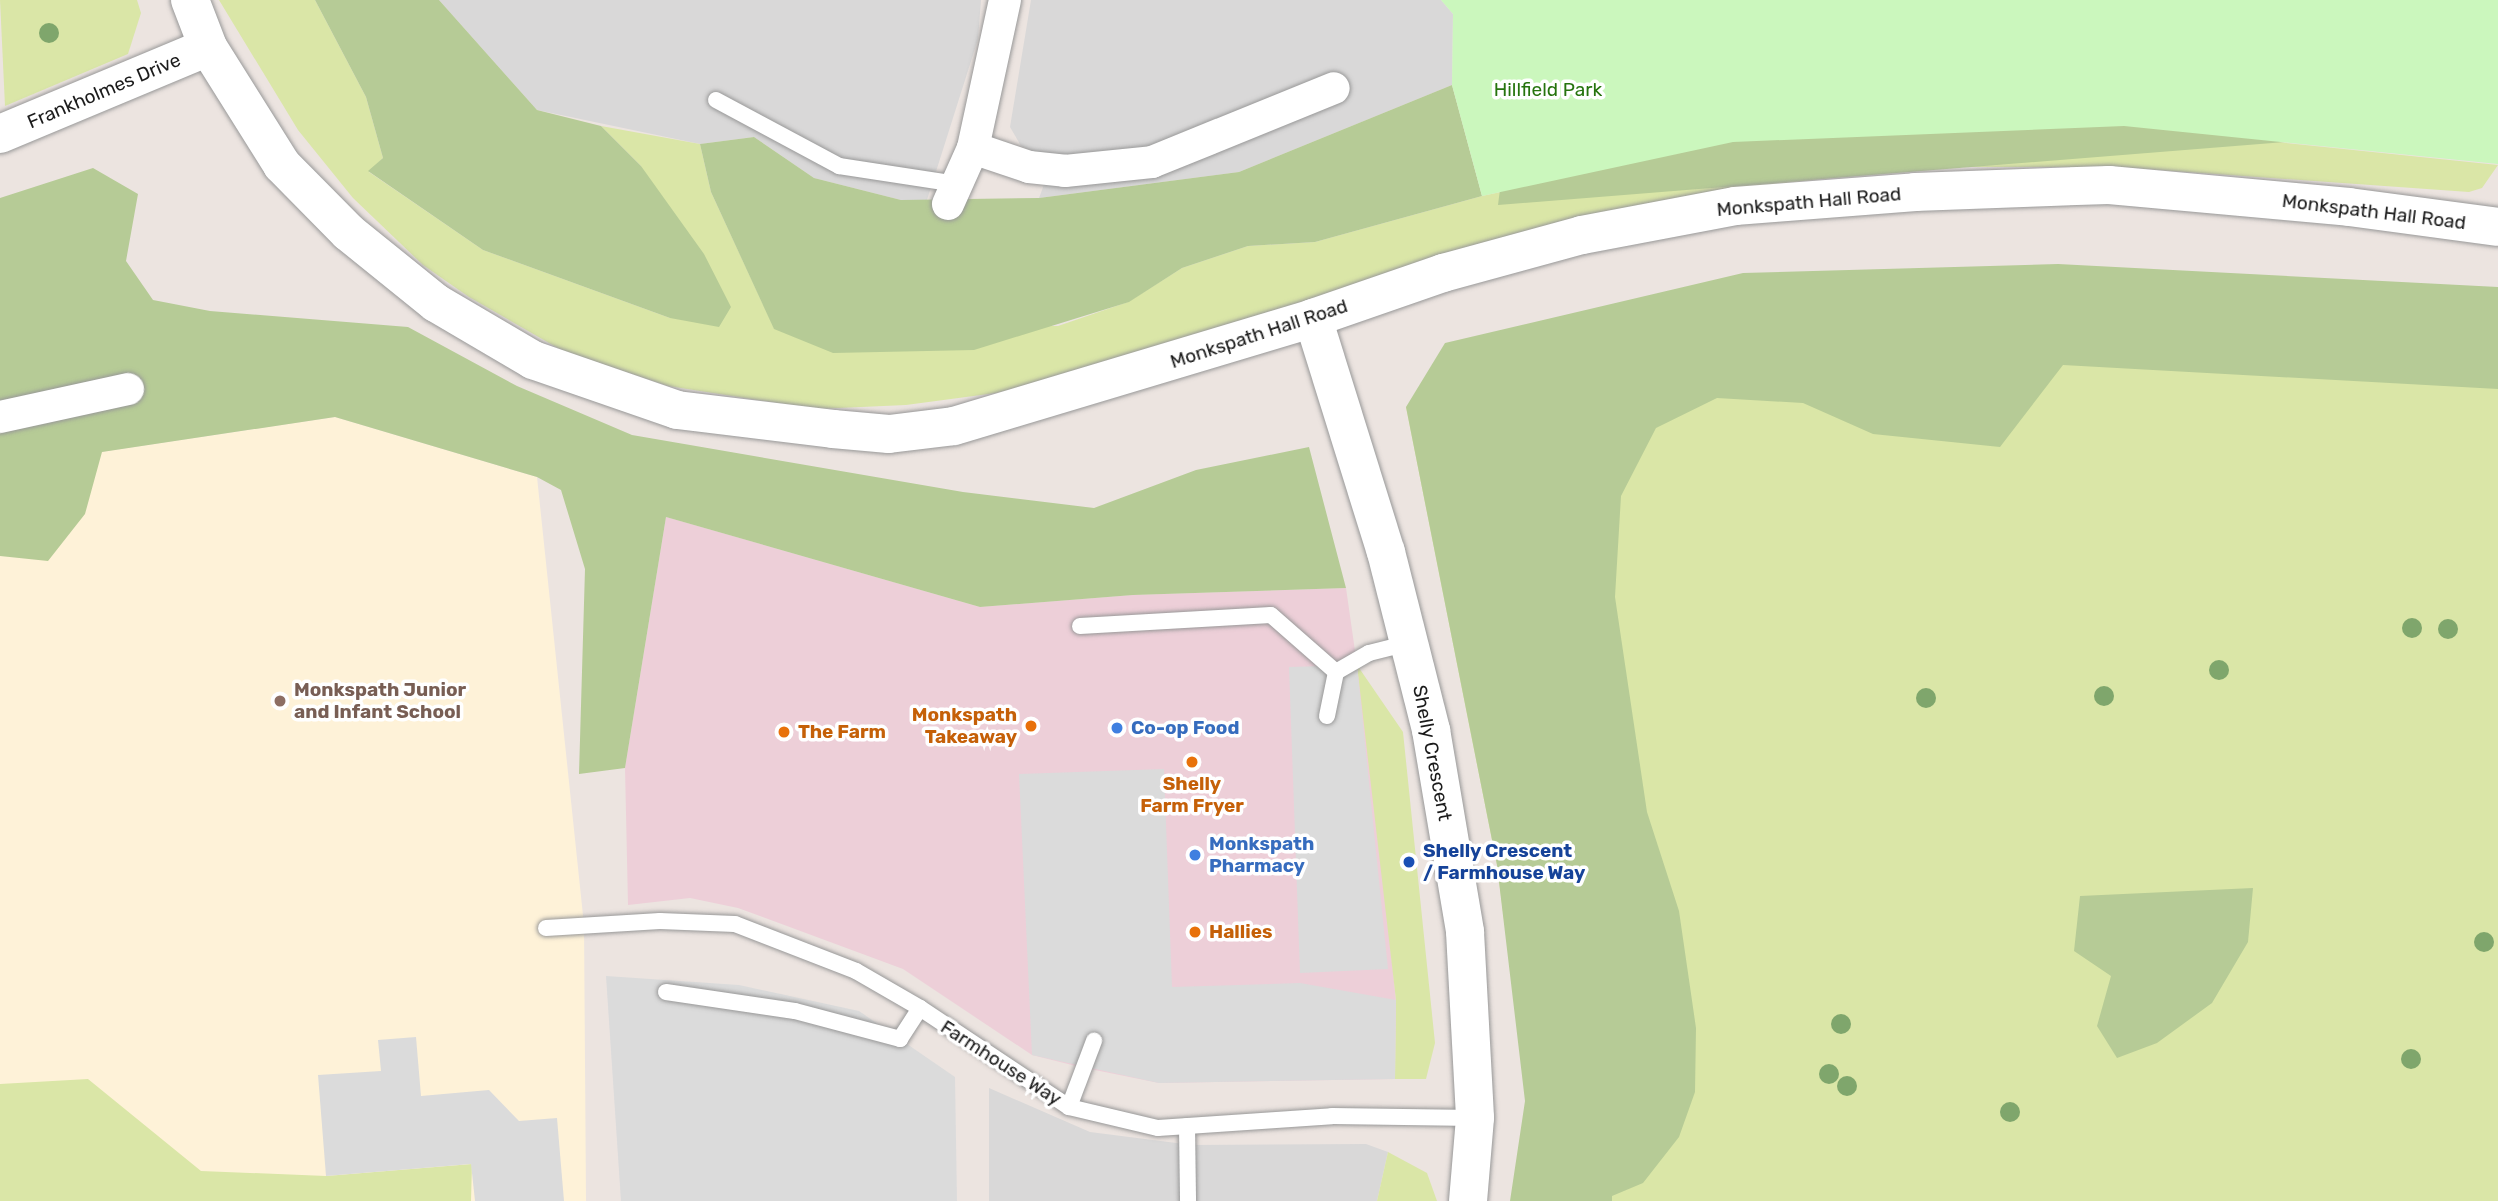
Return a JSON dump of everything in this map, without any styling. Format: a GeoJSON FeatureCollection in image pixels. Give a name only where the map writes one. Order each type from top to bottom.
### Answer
{"type":"FeatureCollection","features":[{"type":"Feature","properties":{"kind":"street","name":"Monkspath Hall Road"},"geometry":{"type":"LineString","coordinates":[[190,0],[208,47],[282,165],[348,232],[436,303],[533,360],[677,410],[889,434],[954,426],[1312,318],[1443,273],[1582,235],[1735,206],[1915,192],[2109,185],[2348,207],[2498,227]]}},
{"type":"Feature","properties":{"kind":"street"},"geometry":{"type":"LineString","coordinates":[[953,194],[973,148],[1005,0]]}},
{"type":"Feature","properties":{"kind":"street","name":"Frankholmes Drive"},"geometry":{"type":"LineString","coordinates":[[0,134],[208,47]]}},
{"type":"Feature","properties":{"kind":"street"},"geometry":{"type":"LineString","coordinates":[[973,148],[1029,167],[1075,170],[1152,162],[1334,88]]}},
{"type":"Feature","properties":{"kind":"street","name":"Shelly Crescent"},"geometry":{"type":"LineString","coordinates":[[1312,318],[1368,489],[1431,730],[1465,932],[1475,1118],[1468,1201]]}},
{"type":"Feature","properties":{"kind":"street"},"geometry":{"type":"LineString","coordinates":[[0,417],[128,389]]}},
{"type":"Feature","properties":{"kind":"lane"},"geometry":{"type":"LineString","coordinates":[[716,100],[839,166],[953,194]]}},
{"type":"Feature","properties":{"kind":"lane"},"geometry":{"type":"LineString","coordinates":[[1080,626],[1271,615],[1336,672]]}},
{"type":"Feature","properties":{"kind":"lane"},"geometry":{"type":"LineString","coordinates":[[1327,716],[1336,672],[1369,653],[1409,643]]}},
{"type":"Feature","properties":{"kind":"lane","name":"Farmhouse Way"},"geometry":{"type":"LineString","coordinates":[[546,928],[660,921],[736,924],[856,971],[920,1008],[1069,1107],[1158,1128],[1332,1116],[1475,1118]]}},
{"type":"Feature","properties":{"kind":"lane"},"geometry":{"type":"LineString","coordinates":[[666,992],[795,1011],[900,1039],[920,1008]]}},
{"type":"Feature","properties":{"kind":"lane"},"geometry":{"type":"LineString","coordinates":[[1069,1107],[1094,1041]]}},
{"type":"Feature","properties":{"kind":"lane"},"geometry":{"type":"LineString","coordinates":[[1187,1126],[1188,1201]]}},
{"type":"Feature","properties":{"kind":"shaded area"},"geometry":{"type":"Polygon","coordinates":[[[439,0],[981,0],[978,39],[927,200],[901,200],[814,178],[754,137],[700,144],[537,110],[439,0]]]}},
{"type":"Feature","properties":{"kind":"shaded area"},"geometry":{"type":"Polygon","coordinates":[[[1031,0],[1441,0],[1453,14],[1452,85],[1239,172],[1039,198],[1053,161],[1021,146],[1010,127],[1031,0]]]}},
{"type":"Feature","properties":{"kind":"shaded area","name":"Monkspath Junior and Infant School"},"geometry":{"type":"Polygon","coordinates":[[[335,417],[537,477],[584,925],[586,1201],[0,1201],[0,467],[335,417]]]}},
{"type":"Feature","properties":{"kind":"shaded area"},"geometry":{"type":"Polygon","coordinates":[[[666,517],[980,607],[1133,595],[1346,588],[1371,763],[1396,1000],[1395,1079],[1159,1083],[1080,1067],[1032,1055],[903,969],[738,908],[690,898],[628,905],[625,768],[666,517]]]}},
{"type":"Feature","properties":{"kind":"shaded area"},"geometry":{"type":"Polygon","coordinates":[[[1357,665],[1388,969],[1300,973],[1289,667],[1357,665]]]}},
{"type":"Feature","properties":{"kind":"shaded area"},"geometry":{"type":"Polygon","coordinates":[[[1164,769],[1172,987],[1300,983],[1396,1000],[1395,1079],[1159,1083],[1032,1055],[1019,774],[1164,769]]]}},
{"type":"Feature","properties":{"kind":"shaded area"},"geometry":{"type":"Polygon","coordinates":[[[606,976],[739,985],[859,1011],[955,1077],[957,1201],[621,1201],[606,976]]]}},
{"type":"Feature","properties":{"kind":"shaded area"},"geometry":{"type":"Polygon","coordinates":[[[416,1037],[421,1096],[489,1090],[519,1121],[557,1118],[564,1201],[475,1201],[471,1164],[326,1176],[318,1075],[381,1071],[378,1040],[416,1037]]]}},
{"type":"Feature","properties":{"kind":"shaded area"},"geometry":{"type":"Polygon","coordinates":[[[989,1088],[1090,1132],[1192,1145],[1366,1144],[1388,1152],[1377,1201],[989,1201],[989,1088]]]}},
{"type":"Feature","properties":{"kind":"green space"},"geometry":{"type":"Polygon","coordinates":[[[0,0],[137,0],[141,13],[128,54],[5,106],[0,0]]]}},
{"type":"Feature","properties":{"kind":"green space"},"geometry":{"type":"Polygon","coordinates":[[[219,0],[315,0],[366,97],[383,158],[369,172],[483,250],[670,318],[641,166],[601,126],[700,144],[711,192],[774,328],[1058,326],[1128,302],[1182,268],[1248,246],[1315,242],[1482,196],[1733,142],[2124,126],[2498,165],[2482,188],[2469,192],[2117,167],[1931,167],[1776,184],[1119,364],[996,393],[906,405],[816,409],[668,386],[563,351],[469,297],[423,265],[353,198],[298,130],[219,0]]]}},
{"type":"Feature","properties":{"kind":"green space"},"geometry":{"type":"Polygon","coordinates":[[[315,0],[439,0],[537,110],[601,126],[641,166],[704,254],[731,307],[719,327],[670,318],[483,250],[368,171],[383,158],[366,97],[315,0]]]}},
{"type":"Feature","properties":{"kind":"green space","name":"Hillfield Park"},"geometry":{"type":"Polygon","coordinates":[[[1441,0],[2498,0],[2498,164],[2124,126],[1733,142],[1482,196],[1452,85],[1453,14],[1441,0]]]}},
{"type":"Feature","properties":{"kind":"green space"},"geometry":{"type":"Polygon","coordinates":[[[2498,0],[2458,128],[1498,205],[1508,127],[2498,0]]]}},
{"type":"Feature","properties":{"kind":"green space"},"geometry":{"type":"Polygon","coordinates":[[[1452,85],[1482,196],[1315,242],[1248,246],[1182,268],[1129,302],[974,350],[833,353],[774,329],[711,192],[700,144],[754,137],[814,178],[901,200],[1039,198],[1239,172],[1452,85]]]}},
{"type":"Feature","properties":{"kind":"green space"},"geometry":{"type":"Polygon","coordinates":[[[93,168],[138,194],[126,261],[153,300],[210,311],[408,327],[517,386],[632,435],[963,492],[1094,508],[1196,470],[1309,447],[1346,588],[1133,595],[980,607],[666,517],[625,768],[579,774],[585,569],[561,490],[537,477],[335,417],[102,452],[85,514],[48,561],[0,556],[0,198],[93,168]]]}},
{"type":"Feature","properties":{"kind":"green space"},"geometry":{"type":"Polygon","coordinates":[[[2058,264],[2498,287],[2498,389],[2063,365],[2000,447],[1873,434],[1803,403],[1717,398],[1656,428],[1621,496],[1615,597],[1647,812],[1679,911],[1696,1028],[1695,1092],[1679,1137],[1643,1183],[1612,1196],[1612,1201],[1510,1201],[1525,1101],[1497,865],[1406,407],[1445,343],[1743,273],[2058,264]]]}},
{"type":"Feature","properties":{"kind":"green space"},"geometry":{"type":"Polygon","coordinates":[[[2498,298],[2498,1201],[1540,1201],[1497,865],[1406,407],[2498,298]]]}},
{"type":"Feature","properties":{"kind":"green space"},"geometry":{"type":"Polygon","coordinates":[[[1357,665],[1403,732],[1435,1043],[1426,1079],[1395,1079],[1396,1000],[1357,665]]]}},
{"type":"Feature","properties":{"kind":"green space"},"geometry":{"type":"Polygon","coordinates":[[[2253,888],[2248,942],[2212,1003],[2157,1043],[2117,1058],[2097,1026],[2111,976],[2074,951],[2080,896],[2253,888]]]}},
{"type":"Feature","properties":{"kind":"green space"},"geometry":{"type":"Polygon","coordinates":[[[88,1079],[201,1171],[326,1176],[472,1164],[471,1201],[0,1201],[0,1084],[88,1079]]]}},
{"type":"Feature","properties":{"kind":"green space"},"geometry":{"type":"Polygon","coordinates":[[[1388,1152],[1427,1173],[1437,1201],[1377,1201],[1388,1152]]]}},
{"type":"Feature","properties":{"kind":"place","name":"Monkspath Junior and Infant School"},"geometry":{"type":"Point","coordinates":[280,701]}},
{"type":"Feature","properties":{"kind":"place","name":"Monkspath Takeaway"},"geometry":{"type":"Point","coordinates":[1031,726]}},
{"type":"Feature","properties":{"kind":"place","name":"Co-op Food"},"geometry":{"type":"Point","coordinates":[1117,728]}},
{"type":"Feature","properties":{"kind":"place","name":"The Farm"},"geometry":{"type":"Point","coordinates":[784,732]}},
{"type":"Feature","properties":{"kind":"place","name":"Shelly Farm Fryer"},"geometry":{"type":"Point","coordinates":[1192,762]}},
{"type":"Feature","properties":{"kind":"place","name":"Monkspath Pharmacy"},"geometry":{"type":"Point","coordinates":[1195,855]}},
{"type":"Feature","properties":{"kind":"place","name":"Shelly Crescent / Farmhouse Way"},"geometry":{"type":"Point","coordinates":[1409,862]}},
{"type":"Feature","properties":{"kind":"place","name":"Hallies"},"geometry":{"type":"Point","coordinates":[1195,932]}}]}
